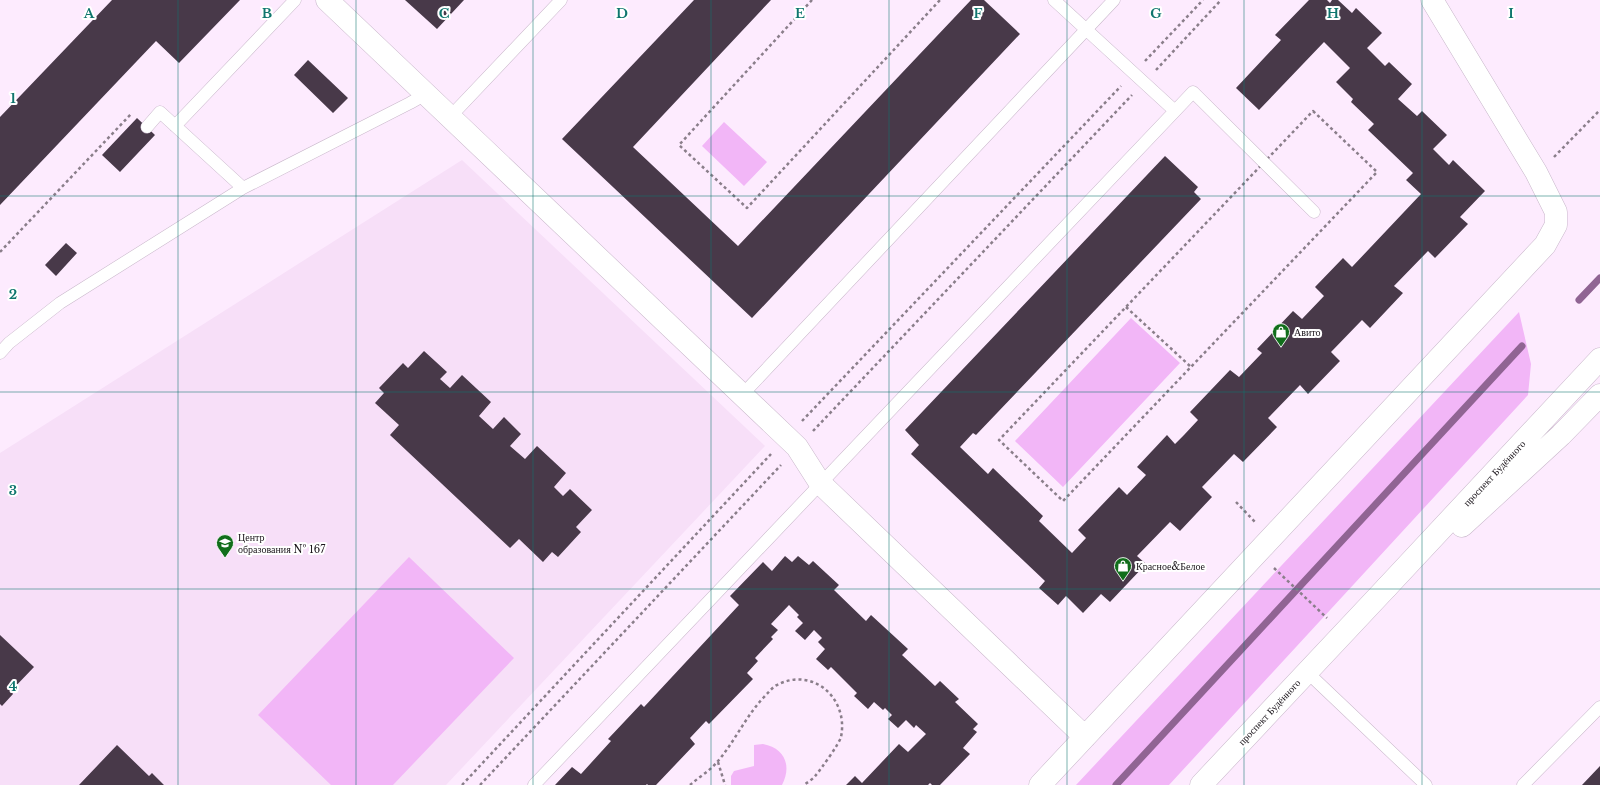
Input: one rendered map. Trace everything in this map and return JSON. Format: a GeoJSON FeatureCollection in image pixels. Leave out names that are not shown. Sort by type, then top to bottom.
{"type":"FeatureCollection","features":[{"type":"Feature","properties":{"kind":"street"},"geometry":{"type":"LineString","coordinates":[[327,0],[792,442],[820,484],[1085,737]]}},
{"type":"Feature","properties":{"kind":"street"},"geometry":{"type":"LineString","coordinates":[[1040,785],[1546,245],[1556,224],[1556,212],[1536,172],[1432,0]]}},
{"type":"Feature","properties":{"kind":"street","name":"проспект Будённого"},"geometry":{"type":"LineString","coordinates":[[1201,785],[1600,359]]}},
{"type":"Feature","properties":{"kind":"street","name":"проспект Будённого"},"geometry":{"type":"LineString","coordinates":[[1387,587],[1424,560],[1561,435],[1600,395]]}},
{"type":"Feature","properties":{"kind":"lane"},"geometry":{"type":"LineString","coordinates":[[175,126],[295,0]]}},
{"type":"Feature","properties":{"kind":"lane"},"geometry":{"type":"LineString","coordinates":[[450,117],[560,0]]}},
{"type":"Feature","properties":{"kind":"lane"},"geometry":{"type":"LineString","coordinates":[[1054,0],[1174,111]]}},
{"type":"Feature","properties":{"kind":"lane"},"geometry":{"type":"LineString","coordinates":[[742,395],[1114,0]]}},
{"type":"Feature","properties":{"kind":"lane"},"geometry":{"type":"LineString","coordinates":[[534,785],[1193,92],[1314,212]]}},
{"type":"Feature","properties":{"kind":"lane"},"geometry":{"type":"LineString","coordinates":[[0,353],[9,343],[60,303],[243,188],[426,94]]}},
{"type":"Feature","properties":{"kind":"lane"},"geometry":{"type":"LineString","coordinates":[[146,127],[160,112],[243,188]]}},
{"type":"Feature","properties":{"kind":"lane"},"geometry":{"type":"LineString","coordinates":[[1307,672],[1426,785]]}},
{"type":"Feature","properties":{"kind":"lane"},"geometry":{"type":"LineString","coordinates":[[1523,785],[1600,707]]}},
{"type":"Feature","properties":{"kind":"path"},"geometry":{"type":"LineString","coordinates":[[812,0],[679,145],[747,208],[940,0]]}},
{"type":"Feature","properties":{"kind":"path"},"geometry":{"type":"LineString","coordinates":[[480,785],[792,442],[1133,73],[1203,0]]}},
{"type":"Feature","properties":{"kind":"path"},"geometry":{"type":"LineString","coordinates":[[462,785],[792,442],[1144,83],[1221,0]]}},
{"type":"Feature","properties":{"kind":"path"},"geometry":{"type":"LineString","coordinates":[[0,252],[135,110]]}},
{"type":"Feature","properties":{"kind":"path"},"geometry":{"type":"LineString","coordinates":[[1556,155],[1600,110]]}},
{"type":"Feature","properties":{"kind":"path"},"geometry":{"type":"LineString","coordinates":[[1313,111],[1377,172],[1063,501],[999,440],[1264,163],[1313,111]]}},
{"type":"Feature","properties":{"kind":"path"},"geometry":{"type":"LineString","coordinates":[[1126,306],[1191,367]]}},
{"type":"Feature","properties":{"kind":"path"},"geometry":{"type":"LineString","coordinates":[[1257,552],[1343,633]]}},
{"type":"Feature","properties":{"kind":"path"},"geometry":{"type":"LineString","coordinates":[[690,785],[718,762],[754,707],[774,687],[789,681],[803,680],[815,683],[828,691],[837,702],[843,718],[841,739],[815,776],[804,785]]}},
{"type":"Feature","properties":{"kind":"path"},"geometry":{"type":"LineString","coordinates":[[718,762],[725,785]]}},
{"type":"Feature","properties":{"kind":"shaded area"},"geometry":{"type":"Polygon","coordinates":[[[724,122],[767,162],[744,186],[702,146],[724,122]]]}},
{"type":"Feature","properties":{"kind":"shaded area"},"geometry":{"type":"Polygon","coordinates":[[[462,160],[765,446],[446,785],[0,785],[0,453],[462,160]]]}},
{"type":"Feature","properties":{"kind":"shaded area"},"geometry":{"type":"Polygon","coordinates":[[[1519,312],[1531,364],[1528,395],[1169,785],[1076,785],[1519,312]]]}},
{"type":"Feature","properties":{"kind":"shaded area"},"geometry":{"type":"Polygon","coordinates":[[[1131,318],[1180,363],[1063,487],[1015,441],[1131,318]]]}},
{"type":"Feature","properties":{"kind":"shaded area"},"geometry":{"type":"Polygon","coordinates":[[[409,557],[514,658],[393,785],[331,785],[258,715],[409,557]]]}},
{"type":"Feature","properties":{"kind":"shaded area"},"geometry":{"type":"Polygon","coordinates":[[[763,744],[777,749],[784,759],[786,771],[782,785],[731,785],[731,776],[734,771],[754,766],[754,745],[763,744]]]}},
{"type":"Feature","properties":{"kind":"building"},"geometry":{"type":"Polygon","coordinates":[[[112,0],[240,0],[179,63],[156,41],[0,205],[0,117],[112,0]]]}},
{"type":"Feature","properties":{"kind":"building"},"geometry":{"type":"Polygon","coordinates":[[[405,0],[464,0],[437,29],[405,0]]]}},
{"type":"Feature","properties":{"kind":"building"},"geometry":{"type":"Polygon","coordinates":[[[694,0],[771,0],[633,147],[738,246],[971,0],[984,0],[1020,34],[752,318],[562,139],[694,0]]]}},
{"type":"Feature","properties":{"kind":"building"},"geometry":{"type":"Polygon","coordinates":[[[1309,0],[1327,0],[1330,3],[1332,0],[1338,0],[1352,13],[1356,8],[1382,33],[1367,48],[1385,66],[1389,62],[1412,84],[1398,99],[1417,116],[1422,111],[1447,135],[1433,149],[1449,165],[1453,160],[1485,191],[1460,217],[1468,224],[1435,258],[1428,251],[1394,286],[1403,293],[1370,328],[1362,320],[1331,352],[1340,361],[1308,394],[1300,385],[1268,418],[1277,427],[1243,462],[1234,454],[1202,487],[1212,497],[1180,531],[1170,522],[1137,556],[1146,564],[1110,602],[1101,594],[1083,613],[1066,596],[1058,605],[1039,588],[1045,581],[911,454],[919,445],[905,430],[1165,156],[1198,187],[1194,192],[1201,199],[976,435],[973,433],[960,447],[988,474],[993,468],[1043,516],[1039,521],[1072,553],[1086,538],[1078,530],[1119,487],[1127,495],[1146,475],[1137,467],[1167,435],[1175,444],[1184,435],[1198,420],[1190,412],[1230,370],[1239,377],[1262,353],[1257,349],[1293,311],[1302,319],[1324,296],[1315,287],[1343,258],[1352,267],[1421,194],[1406,180],[1413,173],[1368,130],[1374,124],[1351,102],[1353,99],[1336,82],[1350,68],[1324,42],[1259,110],[1236,88],[1281,40],[1275,35],[1309,0]]]}},
{"type":"Feature","properties":{"kind":"building"},"geometry":{"type":"Polygon","coordinates":[[[308,60],[348,98],[333,113],[294,75],[308,60]]]}},
{"type":"Feature","properties":{"kind":"building"},"geometry":{"type":"Polygon","coordinates":[[[137,118],[155,135],[120,172],[102,155],[137,118]]]}},
{"type":"Feature","properties":{"kind":"building"},"geometry":{"type":"Polygon","coordinates":[[[66,243],[77,253],[56,276],[45,265],[66,243]]]}},
{"type":"Feature","properties":{"kind":"building"},"geometry":{"type":"Polygon","coordinates":[[[424,351],[447,372],[440,379],[450,388],[462,375],[491,402],[479,416],[493,429],[504,417],[521,434],[510,446],[525,459],[537,446],[566,473],[554,487],[563,496],[570,489],[592,510],[576,527],[581,532],[558,557],[552,552],[543,562],[519,539],[510,548],[390,435],[399,425],[375,403],[384,393],[379,388],[403,363],[408,368],[424,351]]]}},
{"type":"Feature","properties":{"kind":"building"},"geometry":{"type":"Polygon","coordinates":[[[785,556],[792,562],[798,556],[809,565],[813,561],[839,585],[834,590],[866,621],[871,615],[908,649],[902,655],[935,686],[940,681],[959,699],[955,702],[978,724],[973,729],[977,732],[963,748],[970,754],[940,785],[932,785],[930,783],[928,785],[846,785],[855,776],[862,783],[899,744],[908,752],[926,734],[916,725],[914,728],[906,720],[898,728],[888,719],[892,715],[885,708],[883,710],[874,702],[868,709],[854,696],[857,693],[831,667],[828,670],[816,659],[825,649],[818,642],[822,638],[814,630],[805,640],[795,631],[803,623],[797,617],[799,615],[789,605],[771,624],[778,630],[771,637],[773,639],[755,658],[758,661],[747,673],[753,679],[709,724],[706,721],[690,738],[695,744],[656,785],[555,785],[572,767],[581,774],[611,741],[608,739],[641,704],[644,707],[739,605],[730,596],[763,562],[772,571],[785,556]]]}},
{"type":"Feature","properties":{"kind":"building"},"geometry":{"type":"Polygon","coordinates":[[[0,635],[34,667],[11,691],[13,694],[2,706],[0,704],[0,635]]]}},
{"type":"Feature","properties":{"kind":"building"},"geometry":{"type":"Polygon","coordinates":[[[117,745],[149,776],[152,773],[164,785],[79,785],[117,745]]]}},
{"type":"Feature","properties":{"kind":"building"},"geometry":{"type":"Polygon","coordinates":[[[1600,766],[1600,785],[1582,785],[1600,766]]]}},
{"type":"Feature","properties":{"kind":"waterway"},"geometry":{"type":"LineString","coordinates":[[1579,300],[1600,278]]}},
{"type":"Feature","properties":{"kind":"waterway"},"geometry":{"type":"LineString","coordinates":[[1116,785],[1522,346]]}},
{"type":"Feature","properties":{"kind":"place","name":"Авито"},"geometry":{"type":"Point","coordinates":[1281,347]}},
{"type":"Feature","properties":{"kind":"place","name":"Центр образования № 167"},"geometry":{"type":"Point","coordinates":[225,558]}},
{"type":"Feature","properties":{"kind":"place","name":"Красное&Белое"},"geometry":{"type":"Point","coordinates":[1123,581]}}]}
